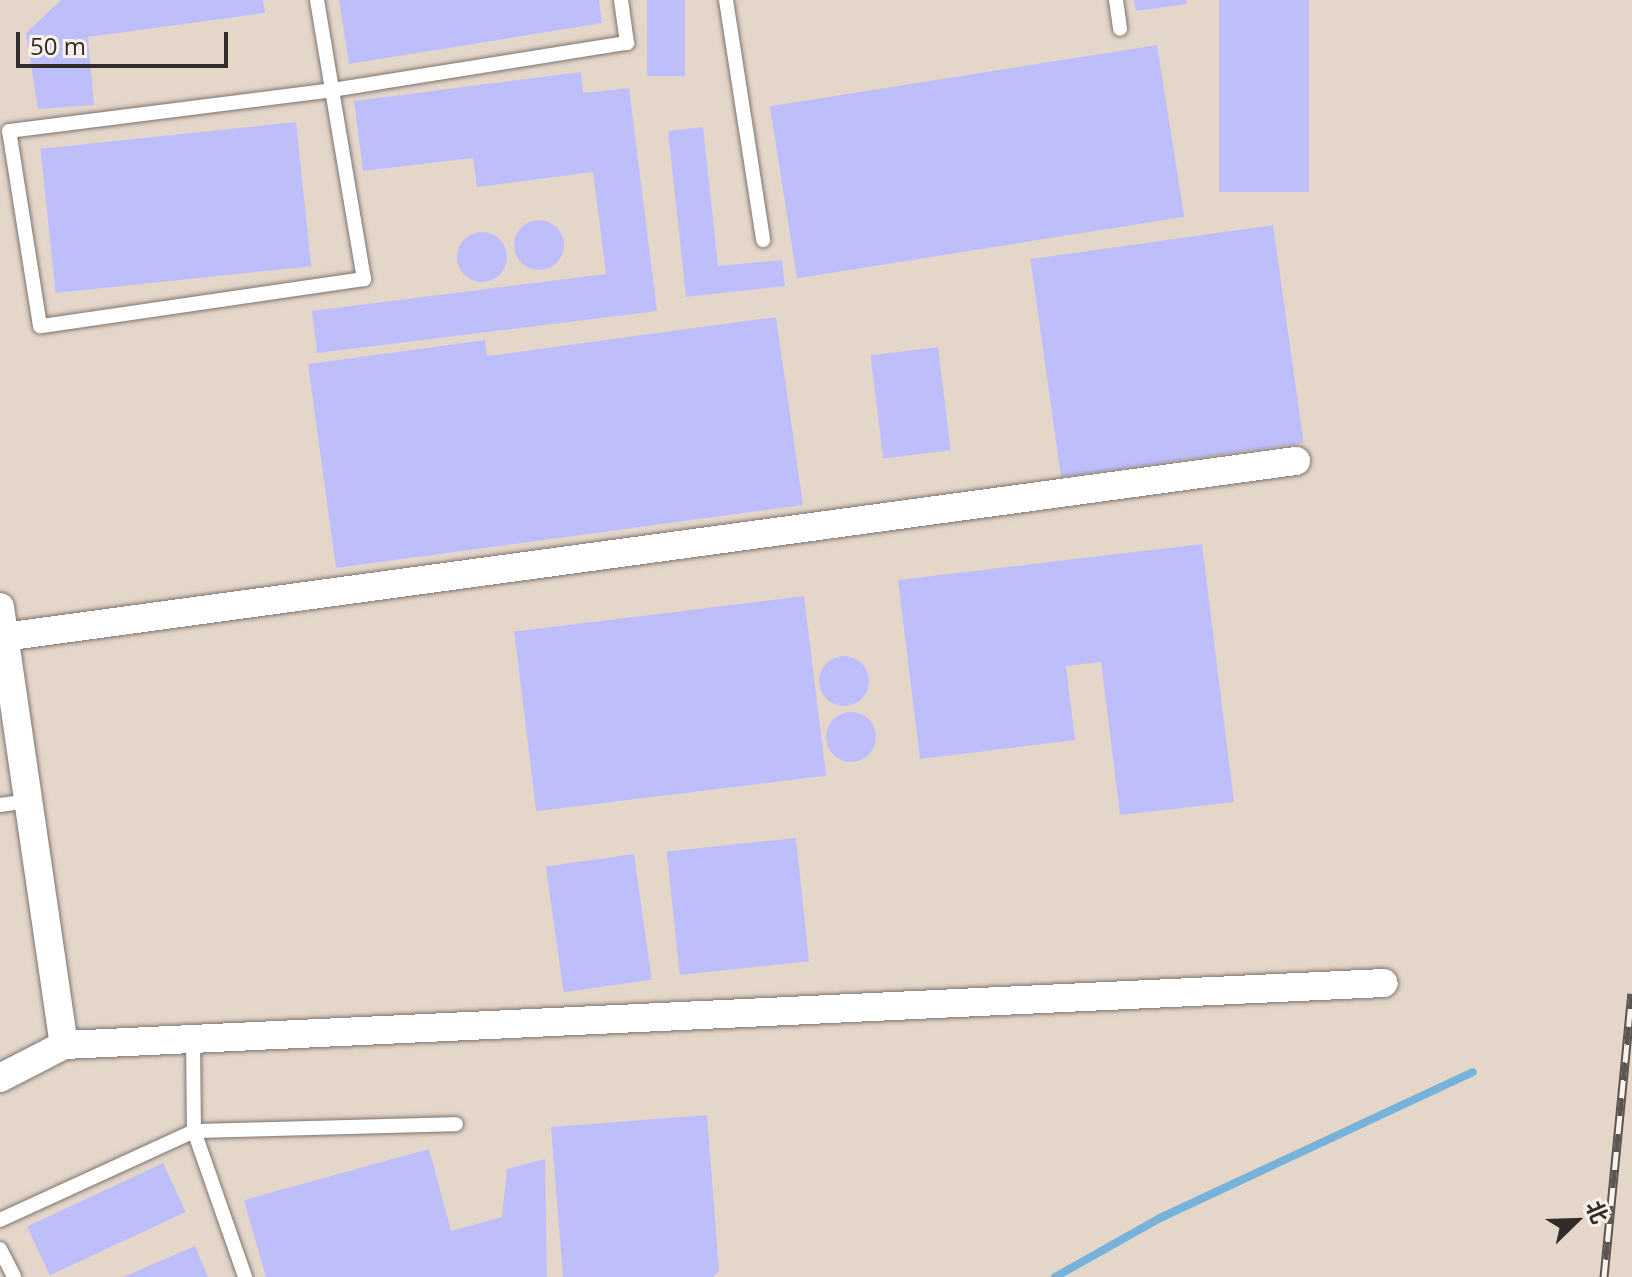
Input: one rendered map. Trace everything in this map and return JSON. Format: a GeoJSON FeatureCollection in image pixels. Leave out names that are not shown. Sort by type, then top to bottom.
{"type":"FeatureCollection","features":[{"type":"Feature","properties":{"kind":"street"},"geometry":{"type":"LineString","coordinates":[[4,637],[1296,461]]}},
{"type":"Feature","properties":{"kind":"street"},"geometry":{"type":"LineString","coordinates":[[0,607],[64,1045]]}},
{"type":"Feature","properties":{"kind":"street"},"geometry":{"type":"LineString","coordinates":[[0,1078],[64,1045],[1384,983]]}},
{"type":"Feature","properties":{"kind":"lane"},"geometry":{"type":"LineString","coordinates":[[317,0],[332,90],[364,279],[40,326],[9,131],[332,90],[627,43],[621,0]]}},
{"type":"Feature","properties":{"kind":"lane"},"geometry":{"type":"LineString","coordinates":[[726,0],[763,240]]}},
{"type":"Feature","properties":{"kind":"lane"},"geometry":{"type":"LineString","coordinates":[[1116,0],[1120,29]]}},
{"type":"Feature","properties":{"kind":"lane"},"geometry":{"type":"LineString","coordinates":[[0,805],[28,801]]}},
{"type":"Feature","properties":{"kind":"lane"},"geometry":{"type":"LineString","coordinates":[[193,1039],[194,1131],[245,1277]]}},
{"type":"Feature","properties":{"kind":"lane"},"geometry":{"type":"LineString","coordinates":[[0,1220],[194,1131],[456,1124]]}},
{"type":"Feature","properties":{"kind":"lane"},"geometry":{"type":"LineString","coordinates":[[0,1249],[14,1277]]}},
{"type":"Feature","properties":{"kind":"shaded area"},"geometry":{"type":"Polygon","coordinates":[[[0,0],[1632,0],[1632,1277],[0,1277],[0,0]]]}},
{"type":"Feature","properties":{"kind":"building"},"geometry":{"type":"Polygon","coordinates":[[[61,0],[263,0],[265,13],[88,37],[94,105],[38,109],[26,33],[61,0]]]}},
{"type":"Feature","properties":{"kind":"building"},"geometry":{"type":"Polygon","coordinates":[[[339,0],[599,0],[602,23],[349,64],[339,0]]]}},
{"type":"Feature","properties":{"kind":"building"},"geometry":{"type":"Polygon","coordinates":[[[647,0],[685,0],[685,76],[647,76],[647,0]]]}},
{"type":"Feature","properties":{"kind":"building"},"geometry":{"type":"Polygon","coordinates":[[[1134,0],[1186,0],[1187,4],[1136,11],[1134,0]]]}},
{"type":"Feature","properties":{"kind":"building"},"geometry":{"type":"Polygon","coordinates":[[[1219,0],[1309,0],[1309,192],[1219,192],[1219,0]]]}},
{"type":"Feature","properties":{"kind":"building"},"geometry":{"type":"Polygon","coordinates":[[[1157,45],[1184,217],[797,278],[770,106],[1157,45]]]}},
{"type":"Feature","properties":{"kind":"building"},"geometry":{"type":"Polygon","coordinates":[[[581,72],[583,93],[629,88],[657,311],[317,353],[312,311],[606,274],[593,172],[477,187],[473,158],[363,171],[354,101],[581,72]]]}},
{"type":"Feature","properties":{"kind":"building"},"geometry":{"type":"Polygon","coordinates":[[[296,122],[311,266],[56,293],[40,149],[296,122]]]}},
{"type":"Feature","properties":{"kind":"building"},"geometry":{"type":"Polygon","coordinates":[[[703,127],[718,266],[782,260],[785,286],[686,297],[668,131],[703,127]]]}},
{"type":"Feature","properties":{"kind":"building"},"geometry":{"type":"Polygon","coordinates":[[[539,220],[556,228],[564,245],[556,262],[539,270],[522,262],[514,245],[522,228],[539,220]]]}},
{"type":"Feature","properties":{"kind":"building"},"geometry":{"type":"Polygon","coordinates":[[[1273,225],[1304,443],[1061,477],[1030,259],[1273,225]]]}},
{"type":"Feature","properties":{"kind":"building"},"geometry":{"type":"Polygon","coordinates":[[[482,232],[499,240],[507,257],[499,274],[482,282],[465,274],[457,257],[465,240],[482,232]]]}},
{"type":"Feature","properties":{"kind":"building"},"geometry":{"type":"Polygon","coordinates":[[[776,317],[803,505],[336,568],[308,364],[485,340],[487,356],[776,317]]]}},
{"type":"Feature","properties":{"kind":"building"},"geometry":{"type":"Polygon","coordinates":[[[938,347],[951,450],[883,459],[871,355],[938,347]]]}},
{"type":"Feature","properties":{"kind":"building"},"geometry":{"type":"Polygon","coordinates":[[[1202,544],[1234,802],[1120,815],[1101,662],[1066,666],[1075,740],[920,759],[898,580],[1202,544]]]}},
{"type":"Feature","properties":{"kind":"building"},"geometry":{"type":"Polygon","coordinates":[[[804,596],[826,776],[536,811],[514,632],[804,596]]]}},
{"type":"Feature","properties":{"kind":"building"},"geometry":{"type":"Polygon","coordinates":[[[844,656],[862,663],[869,681],[862,699],[844,706],[826,699],[819,681],[826,663],[844,656]]]}},
{"type":"Feature","properties":{"kind":"building"},"geometry":{"type":"Polygon","coordinates":[[[851,712],[869,719],[876,737],[869,755],[851,762],[833,755],[826,737],[833,719],[851,712]]]}},
{"type":"Feature","properties":{"kind":"building"},"geometry":{"type":"Polygon","coordinates":[[[796,838],[809,961],[680,975],[667,852],[796,838]]]}},
{"type":"Feature","properties":{"kind":"building"},"geometry":{"type":"Polygon","coordinates":[[[634,854],[652,980],[564,992],[546,866],[634,854]]]}},
{"type":"Feature","properties":{"kind":"building"},"geometry":{"type":"Polygon","coordinates":[[[707,1115],[719,1271],[713,1277],[563,1277],[551,1127],[707,1115]]]}},
{"type":"Feature","properties":{"kind":"building"},"geometry":{"type":"Polygon","coordinates":[[[429,1149],[451,1231],[502,1217],[507,1169],[545,1159],[547,1277],[266,1277],[244,1200],[429,1149]]]}},
{"type":"Feature","properties":{"kind":"building"},"geometry":{"type":"Polygon","coordinates":[[[163,1163],[186,1212],[50,1275],[27,1226],[163,1163]]]}},
{"type":"Feature","properties":{"kind":"building"},"geometry":{"type":"Polygon","coordinates":[[[195,1246],[208,1277],[123,1277],[195,1246]]]}},
{"type":"Feature","properties":{"kind":"waterway"},"geometry":{"type":"LineString","coordinates":[[1055,1277],[1160,1218],[1473,1072]]}},
{"type":"Feature","properties":{"kind":"railway"},"geometry":{"type":"LineString","coordinates":[[1604,1277],[1632,993]]}}]}
